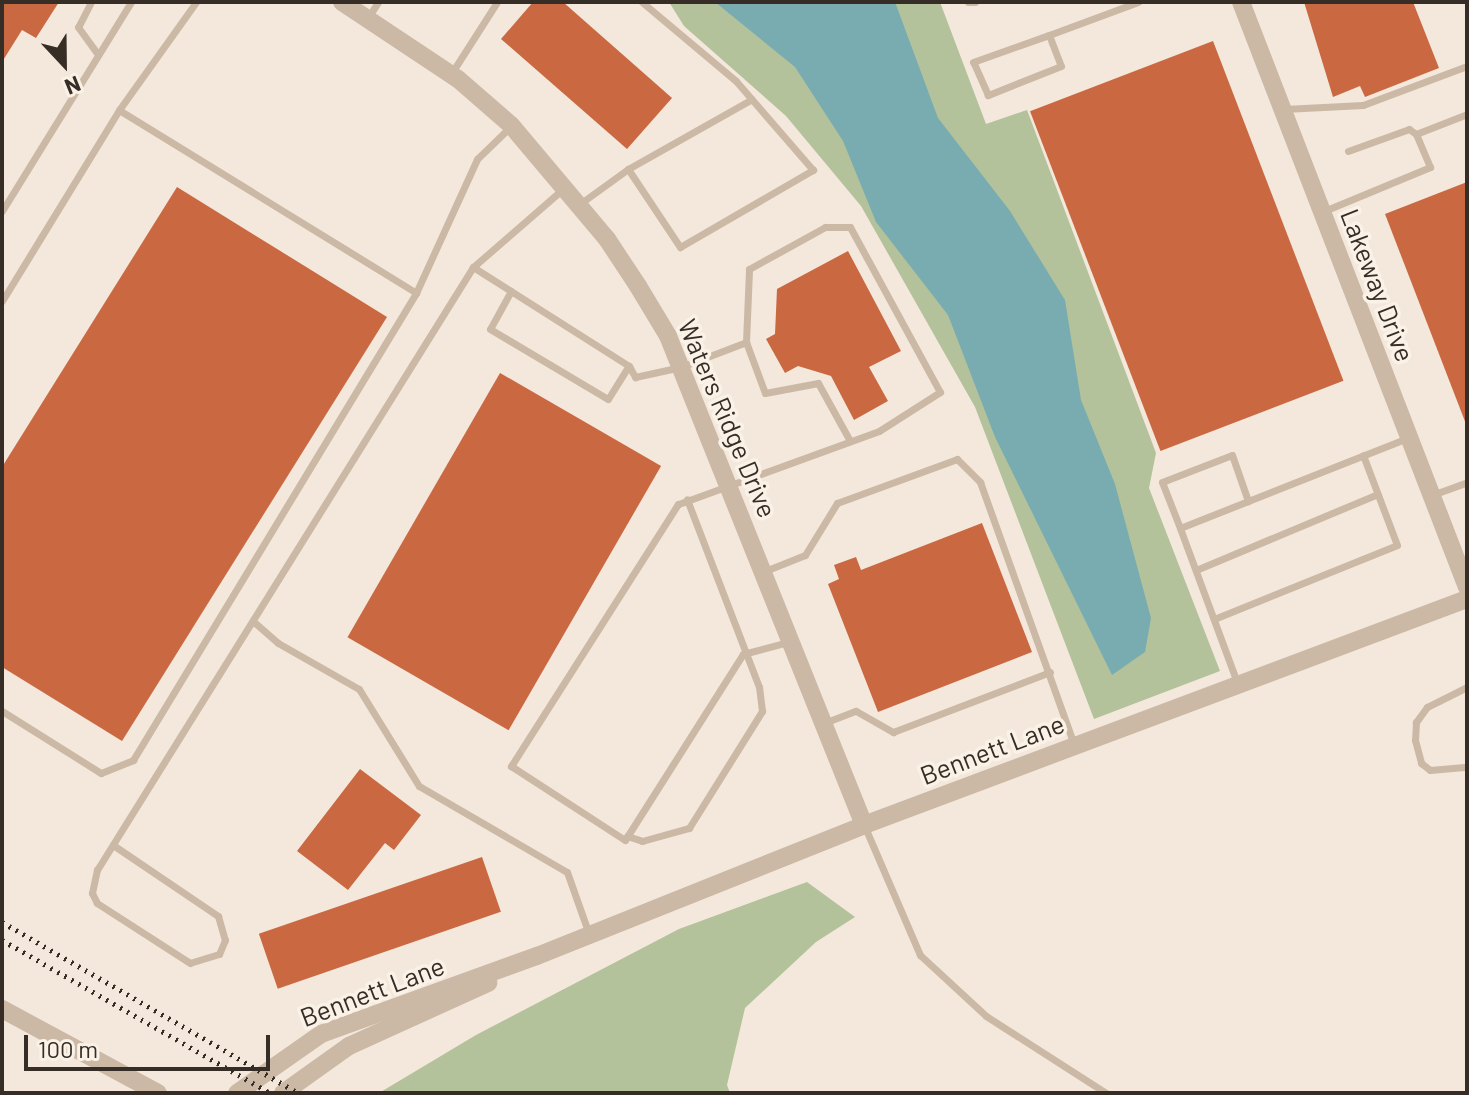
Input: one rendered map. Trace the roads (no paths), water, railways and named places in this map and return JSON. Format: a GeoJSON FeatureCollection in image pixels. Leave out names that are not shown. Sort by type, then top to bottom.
{"type":"FeatureCollection","features":[{"type":"Feature","properties":{"kind":"street","name":"Waters Ridge Drive"},"geometry":{"type":"LineString","coordinates":[[342,2],[373,10],[511,125],[565,187],[638,286],[681,367],[864,825]]}},
{"type":"Feature","properties":{"kind":"street","name":"Lakeway Drive"},"geometry":{"type":"LineString","coordinates":[[1241,2],[1467,587]]}},
{"type":"Feature","properties":{"kind":"street","name":"Bennett Lane"},"geometry":{"type":"LineString","coordinates":[[237,1093],[321,1034],[537,956],[864,825],[1467,599]]}},
{"type":"Feature","properties":{"kind":"street","name":"Bennett Lane"},"geometry":{"type":"LineString","coordinates":[[283,1093],[349,1046],[452,1002],[537,956]]}},
{"type":"Feature","properties":{"kind":"street"},"geometry":{"type":"LineString","coordinates":[[2,1009],[158,1093]]}},
{"type":"Feature","properties":{"kind":"lane"},"geometry":{"type":"LineString","coordinates":[[91,2],[78,27],[97,53]]}},
{"type":"Feature","properties":{"kind":"lane"},"geometry":{"type":"LineString","coordinates":[[2,211],[131,2]]}},
{"type":"Feature","properties":{"kind":"lane"},"geometry":{"type":"LineString","coordinates":[[2,301],[119,110],[196,2]]}},
{"type":"Feature","properties":{"kind":"lane"},"geometry":{"type":"LineString","coordinates":[[451,74],[497,2]]}},
{"type":"Feature","properties":{"kind":"lane"},"geometry":{"type":"LineString","coordinates":[[628,169],[680,247],[813,170],[752,99],[642,2]]}},
{"type":"Feature","properties":{"kind":"lane"},"geometry":{"type":"LineString","coordinates":[[968,2],[975,2]]}},
{"type":"Feature","properties":{"kind":"lane"},"geometry":{"type":"LineString","coordinates":[[1049,35],[1061,66],[988,95],[973,62],[1138,2]]}},
{"type":"Feature","properties":{"kind":"lane"},"geometry":{"type":"LineString","coordinates":[[1282,109],[1363,105],[1467,66]]}},
{"type":"Feature","properties":{"kind":"lane"},"geometry":{"type":"LineString","coordinates":[[579,205],[628,169],[752,99]]}},
{"type":"Feature","properties":{"kind":"lane"},"geometry":{"type":"LineString","coordinates":[[119,110],[416,293]]}},
{"type":"Feature","properties":{"kind":"lane"},"geometry":{"type":"LineString","coordinates":[[1416,134],[1467,114]]}},
{"type":"Feature","properties":{"kind":"lane"},"geometry":{"type":"LineString","coordinates":[[2,711],[101,773],[133,760],[416,293],[477,159],[511,125]]}},
{"type":"Feature","properties":{"kind":"lane"},"geometry":{"type":"LineString","coordinates":[[1322,212],[1430,167],[1416,134],[1409,129],[1348,151]]}},
{"type":"Feature","properties":{"kind":"lane"},"geometry":{"type":"LineString","coordinates":[[113,845],[218,916],[225,940],[219,954],[190,963],[97,903],[92,893],[97,870],[255,623],[473,267],[565,187]]}},
{"type":"Feature","properties":{"kind":"lane"},"geometry":{"type":"LineString","coordinates":[[791,642],[743,654],[625,840],[511,766],[678,504],[728,483],[850,441],[879,431],[940,392],[850,227],[825,227],[749,269],[746,342],[765,393],[818,383],[850,441]]}},
{"type":"Feature","properties":{"kind":"lane"},"geometry":{"type":"LineString","coordinates":[[473,267],[629,366],[635,377],[681,367],[746,342]]}},
{"type":"Feature","properties":{"kind":"lane"},"geometry":{"type":"LineString","coordinates":[[511,291],[490,329],[608,399],[629,366]]}},
{"type":"Feature","properties":{"kind":"lane"},"geometry":{"type":"LineString","coordinates":[[1180,528],[1409,437]]}},
{"type":"Feature","properties":{"kind":"lane"},"geometry":{"type":"LineString","coordinates":[[1238,685],[1162,482],[1232,455],[1248,501]]}},
{"type":"Feature","properties":{"kind":"lane"},"geometry":{"type":"LineString","coordinates":[[1214,619],[1397,545],[1363,455]]}},
{"type":"Feature","properties":{"kind":"lane"},"geometry":{"type":"LineString","coordinates":[[763,572],[805,555],[837,503],[957,459],[980,482],[1075,746]]}},
{"type":"Feature","properties":{"kind":"lane"},"geometry":{"type":"LineString","coordinates":[[1432,495],[1467,482]]}},
{"type":"Feature","properties":{"kind":"lane"},"geometry":{"type":"LineString","coordinates":[[1196,570],[1378,494]]}},
{"type":"Feature","properties":{"kind":"lane"},"geometry":{"type":"LineString","coordinates":[[627,836],[642,841],[689,828],[762,711],[759,687],[743,654],[687,499]]}},
{"type":"Feature","properties":{"kind":"lane"},"geometry":{"type":"LineString","coordinates":[[255,623],[278,643],[359,689],[419,786],[567,872],[590,935]]}},
{"type":"Feature","properties":{"kind":"lane"},"geometry":{"type":"LineString","coordinates":[[823,724],[856,711],[893,732],[1050,672]]}},
{"type":"Feature","properties":{"kind":"lane"},"geometry":{"type":"LineString","coordinates":[[1467,687],[1427,707],[1416,722],[1415,740],[1421,763],[1430,770],[1467,767]]}},
{"type":"Feature","properties":{"kind":"lane"},"geometry":{"type":"LineString","coordinates":[[864,825],[920,955],[986,1016],[1106,1093]]}},
{"type":"Feature","properties":{"kind":"water"},"geometry":{"type":"Polygon","coordinates":[[[715,2],[895,2],[938,118],[1010,211],[1065,300],[1081,400],[1115,484],[1151,618],[1145,652],[1112,675],[995,437],[948,315],[876,222],[843,141],[795,67],[715,2]]]}},
{"type":"Feature","properties":{"kind":"railway"},"geometry":{"type":"LineString","coordinates":[[2,922],[298,1093]]}},
{"type":"Feature","properties":{"kind":"railway"},"geometry":{"type":"LineString","coordinates":[[2,940],[270,1093]]}}]}
